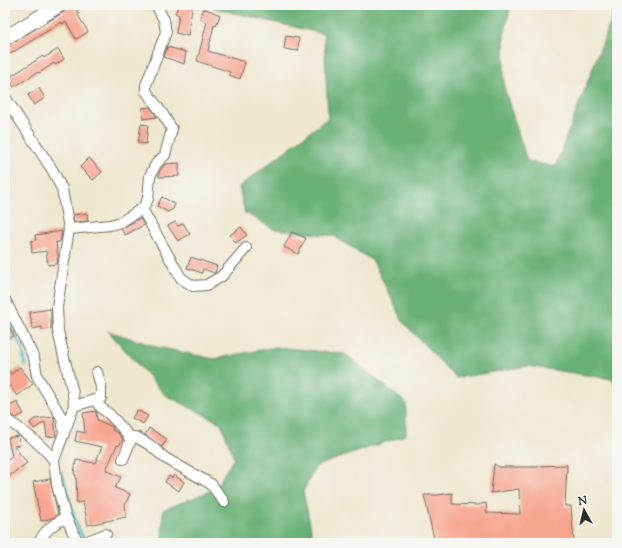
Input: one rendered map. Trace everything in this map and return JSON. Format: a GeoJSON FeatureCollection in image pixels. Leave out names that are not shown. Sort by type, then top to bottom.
{"type":"FeatureCollection","features":[{"type":"Feature","properties":{"kind":"street"},"geometry":{"type":"LineString","coordinates":[[5,38],[59,5]]}},
{"type":"Feature","properties":{"kind":"street"},"geometry":{"type":"LineString","coordinates":[[69,229],[110,225],[121,222],[142,209],[148,199],[150,176],[156,164],[165,155],[172,129],[146,91],[146,85],[166,32],[164,20],[156,5]]}},
{"type":"Feature","properties":{"kind":"street"},"geometry":{"type":"LineString","coordinates":[[5,96],[53,171],[62,189],[69,229],[58,307],[58,331],[73,393],[74,406],[54,460],[56,485],[66,517],[78,543]]}},
{"type":"Feature","properties":{"kind":"street"},"geometry":{"type":"LineString","coordinates":[[142,209],[181,278],[193,286],[207,285],[222,276],[246,248]]}},
{"type":"Feature","properties":{"kind":"street"},"geometry":{"type":"LineString","coordinates":[[5,300],[34,358],[37,376],[62,418],[64,434]]}},
{"type":"Feature","properties":{"kind":"street"},"geometry":{"type":"LineString","coordinates":[[74,406],[101,398],[101,387],[97,372]]}},
{"type":"Feature","properties":{"kind":"street"},"geometry":{"type":"LineString","coordinates":[[96,400],[100,408],[108,414],[131,440],[123,459]]}},
{"type":"Feature","properties":{"kind":"street"},"geometry":{"type":"LineString","coordinates":[[5,419],[44,448],[54,460]]}},
{"type":"Feature","properties":{"kind":"street"},"geometry":{"type":"LineString","coordinates":[[128,436],[138,438],[150,445],[165,458],[211,484],[224,502]]}},
{"type":"Feature","properties":{"kind":"street"},"geometry":{"type":"LineString","coordinates":[[39,543],[40,538],[52,525],[66,517]]}},
{"type":"Feature","properties":{"kind":"street"},"geometry":{"type":"LineString","coordinates":[[85,541],[106,534]]}},
{"type":"Feature","properties":{"kind":"green space"},"geometry":{"type":"Polygon","coordinates":[[[214,5],[511,5],[504,35],[504,87],[527,161],[555,167],[617,5],[617,387],[612,379],[528,366],[456,378],[403,322],[373,261],[334,236],[274,229],[245,213],[239,187],[328,118],[324,34],[213,8],[214,5]]]}},
{"type":"Feature","properties":{"kind":"green space"},"geometry":{"type":"Polygon","coordinates":[[[108,331],[157,347],[214,359],[276,347],[345,354],[406,403],[406,435],[316,466],[303,491],[314,543],[164,543],[162,541],[163,510],[215,489],[234,458],[221,423],[165,395],[108,331]]]}},
{"type":"Feature","properties":{"kind":"building"},"geometry":{"type":"Polygon","coordinates":[[[74,5],[88,32],[76,39],[66,22],[62,24],[62,22],[5,57],[5,47],[64,12],[67,7],[74,5]]]}},
{"type":"Feature","properties":{"kind":"building"},"geometry":{"type":"Polygon","coordinates":[[[179,5],[187,5],[192,8],[188,36],[176,33],[179,15],[175,13],[179,5]]]}},
{"type":"Feature","properties":{"kind":"building"},"geometry":{"type":"Polygon","coordinates":[[[204,8],[220,15],[216,26],[214,25],[208,51],[245,62],[240,79],[229,75],[230,72],[197,61],[207,22],[200,19],[204,8]]]}},
{"type":"Feature","properties":{"kind":"building"},"geometry":{"type":"Polygon","coordinates":[[[286,36],[299,38],[298,51],[284,49],[286,36]]]}},
{"type":"Feature","properties":{"kind":"building"},"geometry":{"type":"Polygon","coordinates":[[[167,47],[186,52],[184,64],[164,57],[167,47]]]}},
{"type":"Feature","properties":{"kind":"building"},"geometry":{"type":"Polygon","coordinates":[[[58,49],[64,59],[55,65],[54,63],[14,87],[8,78],[43,56],[44,58],[58,49]]]}},
{"type":"Feature","properties":{"kind":"building"},"geometry":{"type":"Polygon","coordinates":[[[39,88],[45,98],[34,105],[28,95],[39,88]]]}},
{"type":"Feature","properties":{"kind":"building"},"geometry":{"type":"Polygon","coordinates":[[[150,107],[157,117],[143,119],[142,108],[150,107]]]}},
{"type":"Feature","properties":{"kind":"building"},"geometry":{"type":"Polygon","coordinates":[[[141,124],[148,125],[146,144],[138,143],[141,124]]]}},
{"type":"Feature","properties":{"kind":"building"},"geometry":{"type":"Polygon","coordinates":[[[89,158],[102,172],[93,180],[80,167],[89,158]]]}},
{"type":"Feature","properties":{"kind":"building"},"geometry":{"type":"Polygon","coordinates":[[[179,163],[179,176],[159,177],[159,172],[165,164],[179,163]]]}},
{"type":"Feature","properties":{"kind":"building"},"geometry":{"type":"Polygon","coordinates":[[[162,197],[175,204],[173,209],[168,212],[157,206],[162,197]]]}},
{"type":"Feature","properties":{"kind":"building"},"geometry":{"type":"Polygon","coordinates":[[[87,213],[88,221],[74,222],[73,215],[87,213]]]}},
{"type":"Feature","properties":{"kind":"building"},"geometry":{"type":"Polygon","coordinates":[[[140,218],[144,225],[125,235],[121,229],[140,218]]]}},
{"type":"Feature","properties":{"kind":"building"},"geometry":{"type":"Polygon","coordinates":[[[175,222],[178,226],[183,223],[190,234],[178,241],[168,226],[175,222]]]}},
{"type":"Feature","properties":{"kind":"building"},"geometry":{"type":"Polygon","coordinates":[[[241,227],[247,235],[236,243],[230,235],[241,227]]]}},
{"type":"Feature","properties":{"kind":"building"},"geometry":{"type":"Polygon","coordinates":[[[62,231],[60,242],[56,242],[58,256],[57,264],[48,265],[46,251],[32,253],[31,241],[36,240],[35,235],[62,231]]]}},
{"type":"Feature","properties":{"kind":"building"},"geometry":{"type":"Polygon","coordinates":[[[292,232],[306,238],[298,254],[284,247],[292,232]]]}},
{"type":"Feature","properties":{"kind":"building"},"geometry":{"type":"Polygon","coordinates":[[[191,257],[217,266],[215,273],[203,269],[202,273],[187,268],[191,257]]]}},
{"type":"Feature","properties":{"kind":"building"},"geometry":{"type":"Polygon","coordinates":[[[51,309],[51,329],[42,330],[42,327],[32,329],[30,312],[51,309]]]}},
{"type":"Feature","properties":{"kind":"building"},"geometry":{"type":"Polygon","coordinates":[[[5,318],[14,336],[8,339],[5,334],[5,318]]]}},
{"type":"Feature","properties":{"kind":"building"},"geometry":{"type":"Polygon","coordinates":[[[5,365],[11,374],[20,367],[33,384],[17,396],[5,380],[5,365]]]}},
{"type":"Feature","properties":{"kind":"building"},"geometry":{"type":"Polygon","coordinates":[[[17,402],[24,414],[16,418],[10,414],[6,408],[17,402]]]}},
{"type":"Feature","properties":{"kind":"building"},"geometry":{"type":"Polygon","coordinates":[[[137,410],[148,416],[143,424],[132,418],[137,410]]]}},
{"type":"Feature","properties":{"kind":"building"},"geometry":{"type":"Polygon","coordinates":[[[96,411],[97,420],[113,427],[112,430],[118,433],[123,439],[119,446],[117,445],[106,470],[121,477],[115,488],[130,494],[125,505],[126,517],[88,525],[83,502],[77,503],[76,475],[74,474],[76,460],[95,463],[102,447],[75,441],[77,431],[85,433],[83,413],[96,411]]]}},
{"type":"Feature","properties":{"kind":"building"},"geometry":{"type":"Polygon","coordinates":[[[54,417],[56,436],[47,437],[45,422],[34,429],[30,423],[35,419],[54,417]]]}},
{"type":"Feature","properties":{"kind":"building"},"geometry":{"type":"Polygon","coordinates":[[[149,428],[167,439],[162,447],[145,435],[149,428]]]}},
{"type":"Feature","properties":{"kind":"building"},"geometry":{"type":"Polygon","coordinates":[[[18,436],[20,445],[14,446],[27,463],[5,479],[5,462],[12,457],[8,438],[18,436]]]}},
{"type":"Feature","properties":{"kind":"building"},"geometry":{"type":"Polygon","coordinates":[[[494,464],[499,467],[567,465],[565,506],[571,506],[574,543],[435,543],[424,495],[452,493],[452,504],[477,505],[486,503],[487,513],[520,514],[519,489],[491,493],[494,464]]]}},
{"type":"Feature","properties":{"kind":"building"},"geometry":{"type":"Polygon","coordinates":[[[174,475],[184,482],[179,491],[165,482],[169,476],[172,478],[174,475]]]}},
{"type":"Feature","properties":{"kind":"building"},"geometry":{"type":"Polygon","coordinates":[[[50,479],[58,514],[53,518],[41,521],[33,482],[50,479]]]}},
{"type":"Feature","properties":{"kind":"waterway"},"geometry":{"type":"LineString","coordinates":[[5,316],[23,350],[25,365]]}},
{"type":"Feature","properties":{"kind":"waterway"},"geometry":{"type":"LineString","coordinates":[[62,472],[75,520],[84,541]]}}]}
